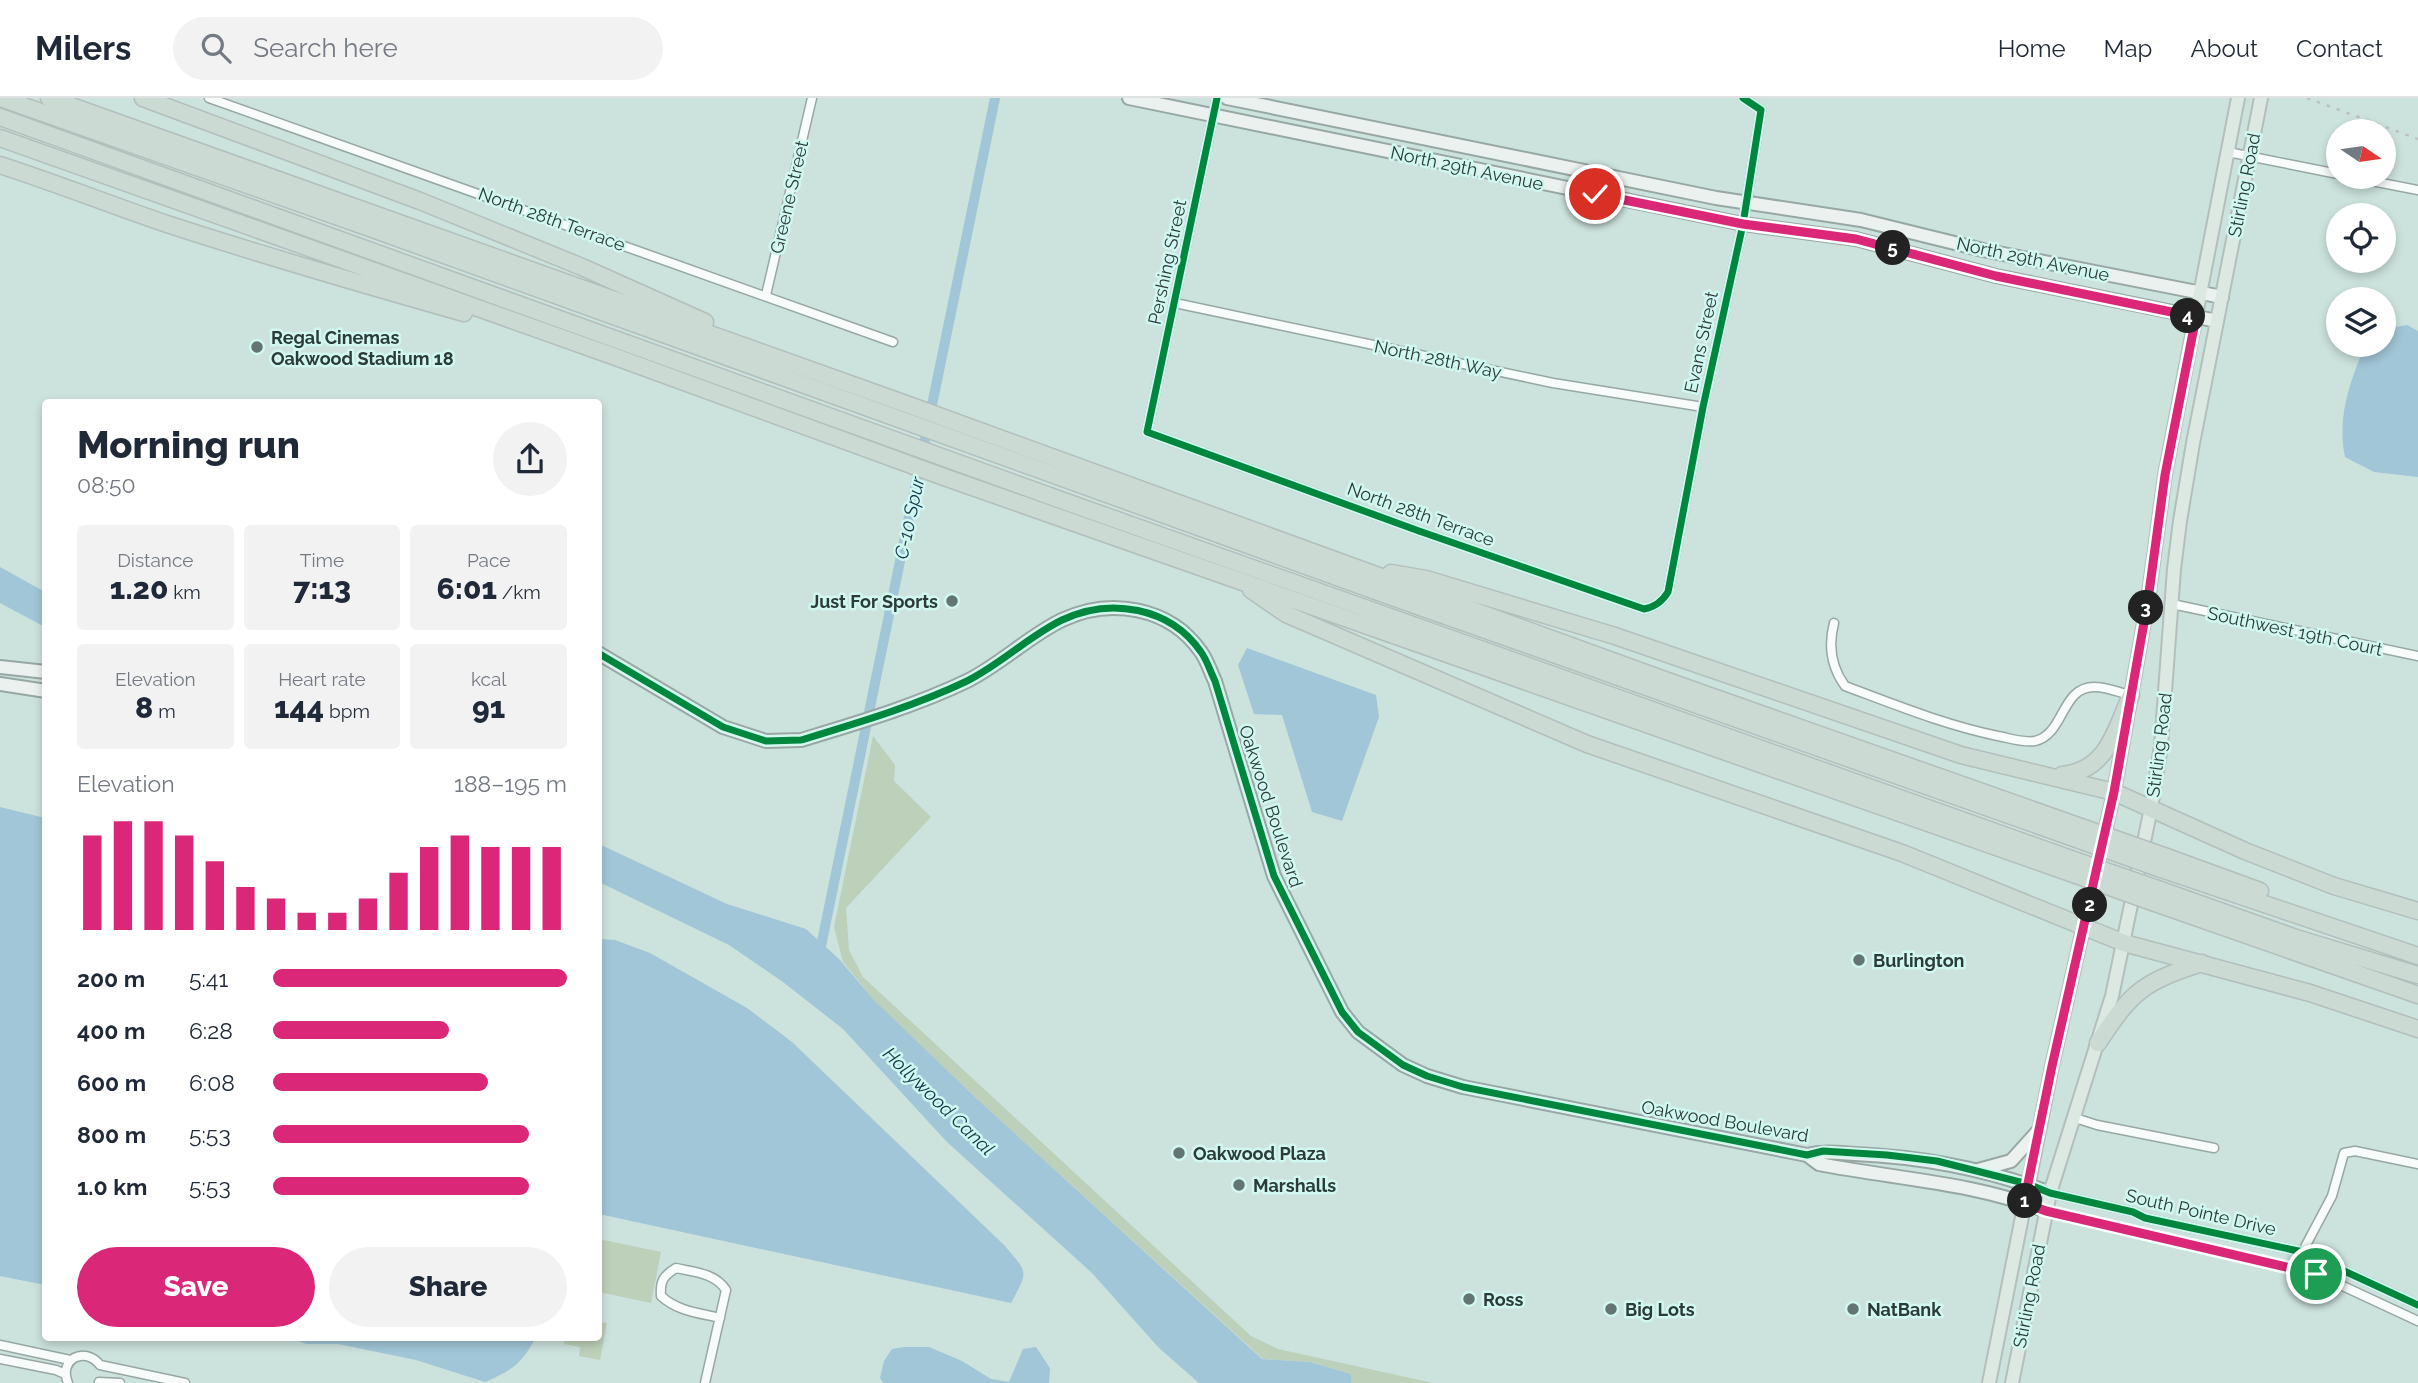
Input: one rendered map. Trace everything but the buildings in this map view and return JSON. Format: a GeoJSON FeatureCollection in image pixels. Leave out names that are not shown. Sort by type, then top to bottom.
{"type":"FeatureCollection","features":[{"type":"Feature","properties":{"kind":"highway"},"geometry":{"type":"LineString","coordinates":[[1,98],[906,422],[953,430],[1351,565],[2418,956]]}},
{"type":"Feature","properties":{"kind":"highway"},"geometry":{"type":"LineString","coordinates":[[49,98],[906,404],[953,430],[2083,834]]}},
{"type":"Feature","properties":{"kind":"highway"},"geometry":{"type":"LineString","coordinates":[[143,98],[420,201],[544,252],[733,333],[755,350]]}},
{"type":"Feature","properties":{"kind":"highway"},"geometry":{"type":"LineString","coordinates":[[0,117],[2156,896],[2418,995]]}},
{"type":"Feature","properties":{"kind":"highway"},"geometry":{"type":"LineString","coordinates":[[0,138],[1234,579],[2077,868]]}},
{"type":"Feature","properties":{"kind":"highway"},"geometry":{"type":"LineString","coordinates":[[0,165],[164,223],[308,268],[613,356]]}},
{"type":"Feature","properties":{"kind":"highway"},"geometry":{"type":"LineString","coordinates":[[1351,565],[1426,579],[1615,636],[1961,755],[2114,792],[2245,851],[2309,876],[2418,911]]}},
{"type":"Feature","properties":{"kind":"highway"},"geometry":{"type":"LineString","coordinates":[[1234,579],[1286,614],[1587,744],[1902,853],[2124,943],[2311,993],[2418,1029]]}},
{"type":"Feature","properties":{"kind":"highway"},"geometry":{"type":"LineString","coordinates":[[2042,775],[2079,772],[2097,762],[2106,750],[2131,695]]}},
{"type":"Feature","properties":{"kind":"highway"},"geometry":{"type":"LineString","coordinates":[[2163,863],[2418,946]]}},
{"type":"Feature","properties":{"kind":"highway"},"geometry":{"type":"LineString","coordinates":[[2156,896],[2418,975]]}},
{"type":"Feature","properties":{"kind":"highway"},"geometry":{"type":"LineString","coordinates":[[2098,1043],[2134,994],[2168,974],[2202,963]]}},
{"type":"Feature","properties":{"kind":"main road","name":"Stirling Road"},"geometry":{"type":"LineString","coordinates":[[1989,1383],[2039,1130],[2114,792],[2148,600],[2165,475],[2238,98]]}},
{"type":"Feature","properties":{"kind":"main road","name":"Stirling Road"},"geometry":{"type":"LineString","coordinates":[[2012,1383],[2050,1193],[2112,996],[2151,808],[2161,746],[2182,507],[2262,98]]}},
{"type":"Feature","properties":{"kind":"street","name":"North 28th Terrace"},"geometry":{"type":"LineString","coordinates":[[209,98],[893,342]]}},
{"type":"Feature","properties":{"kind":"street","name":"Greene Street"},"geometry":{"type":"LineString","coordinates":[[766,295],[812,98]]}},
{"type":"Feature","properties":{"kind":"street","name":"North 29th Avenue"},"geometry":{"type":"LineString","coordinates":[[1129,98],[1743,224],[1856,239],[1996,276],[2217,321]]}},
{"type":"Feature","properties":{"kind":"street","name":"Pershing Street"},"geometry":{"type":"LineString","coordinates":[[1147,432],[1217,98]]}},
{"type":"Feature","properties":{"kind":"street","name":"North 29th Avenue"},"geometry":{"type":"LineString","coordinates":[[1227,98],[1716,198],[1861,220],[1983,250],[2222,298]]}},
{"type":"Feature","properties":{"kind":"street","name":"Evans Street"},"geometry":{"type":"LineString","coordinates":[[1670,580],[1703,407],[1743,224],[1761,110],[1743,98]]}},
{"type":"Feature","properties":{"kind":"street"},"geometry":{"type":"LineString","coordinates":[[2228,152],[2326,172]]}},
{"type":"Feature","properties":{"kind":"street"},"geometry":{"type":"LineString","coordinates":[[2396,186],[2418,190]]}},
{"type":"Feature","properties":{"kind":"street","name":"North 28th Way"},"geometry":{"type":"LineString","coordinates":[[1175,303],[1553,383],[1703,407]]}},
{"type":"Feature","properties":{"kind":"street","name":"North 28th Terrace"},"geometry":{"type":"LineString","coordinates":[[1147,432],[1640,609],[1653,607],[1664,599],[1670,580]]}},
{"type":"Feature","properties":{"kind":"street","name":"Southwest 19th Court"},"geometry":{"type":"LineString","coordinates":[[2172,604],[2418,656]]}},
{"type":"Feature","properties":{"kind":"street","name":"Oakwood Boulevard"},"geometry":{"type":"LineString","coordinates":[[602,655],[723,727],[750,738],[766,741],[801,740],[930,698],[971,679],[1063,620],[1100,609],[1132,608],[1157,616],[1178,627],[1202,652],[1215,681],[1274,876],[1342,1012],[1358,1032],[1403,1065],[1463,1087],[1807,1155],[1823,1151],[1937,1161],[2028,1184],[2050,1193]]}},
{"type":"Feature","properties":{"kind":"street"},"geometry":{"type":"LineString","coordinates":[[1834,624],[1831,645],[1833,661],[1846,686],[1966,729],[2033,741],[2052,731],[2074,694],[2080,690],[2093,687],[2131,695]]}},
{"type":"Feature","properties":{"kind":"street"},"geometry":{"type":"LineString","coordinates":[[0,667],[42,672]]}},
{"type":"Feature","properties":{"kind":"street"},"geometry":{"type":"LineString","coordinates":[[0,684],[42,690]]}},
{"type":"Feature","properties":{"kind":"street"},"geometry":{"type":"LineString","coordinates":[[2072,1117],[2105,1127],[2214,1148]]}},
{"type":"Feature","properties":{"kind":"street"},"geometry":{"type":"LineString","coordinates":[[1977,1170],[2011,1161],[2039,1130]]}},
{"type":"Feature","properties":{"kind":"street"},"geometry":{"type":"LineString","coordinates":[[2297,1269],[2303,1252],[2327,1208],[2344,1153],[2355,1151],[2418,1164]]}},
{"type":"Feature","properties":{"kind":"street","name":"Oakwood Boulevard"},"geometry":{"type":"LineString","coordinates":[[1807,1155],[1819,1164],[1912,1178],[2024,1203],[2046,1211]]}},
{"type":"Feature","properties":{"kind":"street","name":"South Pointe Drive"},"geometry":{"type":"LineString","coordinates":[[2050,1193],[2129,1211],[2145,1218],[2303,1252],[2418,1305]]}},
{"type":"Feature","properties":{"kind":"street","name":"South Pointe Drive"},"geometry":{"type":"LineString","coordinates":[[2046,1211],[2297,1269],[2334,1281],[2418,1321]]}},
{"type":"Feature","properties":{"kind":"street"},"geometry":{"type":"LineString","coordinates":[[705,1383],[720,1318],[726,1290],[720,1282],[704,1274],[676,1268],[666,1274],[660,1283],[661,1296],[669,1304],[720,1318]]}},
{"type":"Feature","properties":{"kind":"street"},"geometry":{"type":"LineString","coordinates":[[0,1345],[70,1360],[82,1354],[95,1359],[100,1365],[102,1370],[99,1382],[120,1383]]}},
{"type":"Feature","properties":{"kind":"street"},"geometry":{"type":"LineString","coordinates":[[0,1359],[65,1374]]}},
{"type":"Feature","properties":{"kind":"street"},"geometry":{"type":"LineString","coordinates":[[68,1383],[65,1374],[70,1360]]}},
{"type":"Feature","properties":{"kind":"street"},"geometry":{"type":"LineString","coordinates":[[100,1365],[185,1383]]}},
{"type":"Feature","properties":{"kind":"green space"},"geometry":{"type":"Polygon","coordinates":[[[873,736],[895,765],[894,781],[931,817],[846,908],[849,950],[863,977],[1251,1336],[1278,1349],[1433,1383],[1351,1383],[1351,1374],[1311,1362],[1263,1359],[976,1098],[874,1000],[843,962],[834,927],[873,736]]]}},
{"type":"Feature","properties":{"kind":"green space"},"geometry":{"type":"Polygon","coordinates":[[[602,1240],[661,1252],[651,1303],[602,1293],[602,1240]]]}},
{"type":"Feature","properties":{"kind":"green space"},"geometry":{"type":"Polygon","coordinates":[[[602,1322],[607,1323],[600,1360],[579,1356],[580,1347],[564,1344],[564,1341],[602,1341],[602,1322]]]}},
{"type":"Feature","properties":{"kind":"water"},"geometry":{"type":"Polygon","coordinates":[[[2407,325],[2418,331],[2418,477],[2374,472],[2345,457],[2342,429],[2346,401],[2361,357],[2396,357],[2396,327],[2407,325]]]}},
{"type":"Feature","properties":{"kind":"water"},"geometry":{"type":"Polygon","coordinates":[[[0,567],[42,590],[42,625],[0,603],[0,567]]]}},
{"type":"Feature","properties":{"kind":"water"},"geometry":{"type":"Polygon","coordinates":[[[1247,648],[1376,695],[1379,717],[1342,821],[1312,812],[1282,715],[1254,714],[1238,665],[1247,648]]]}},
{"type":"Feature","properties":{"kind":"water"},"geometry":{"type":"Polygon","coordinates":[[[0,807],[42,817],[42,1284],[0,1276],[0,807]]]}},
{"type":"Feature","properties":{"kind":"water","name":"Hollywood Canal"},"geometry":{"type":"Polygon","coordinates":[[[602,845],[727,904],[806,929],[839,959],[874,1000],[976,1098],[1262,1359],[1310,1362],[1351,1374],[1351,1383],[1199,1383],[1159,1348],[1092,1273],[947,1142],[843,1029],[783,982],[729,945],[602,883],[602,845]]]}},
{"type":"Feature","properties":{"kind":"water"},"geometry":{"type":"Polygon","coordinates":[[[602,939],[615,940],[650,953],[747,1008],[792,1042],[1012,1254],[1022,1267],[1023,1278],[1011,1303],[602,1215],[602,939]]]}},
{"type":"Feature","properties":{"kind":"water"},"geometry":{"type":"Polygon","coordinates":[[[299,1341],[534,1341],[515,1365],[485,1382],[416,1360],[338,1344],[306,1344],[299,1341]]]}},
{"type":"Feature","properties":{"kind":"water"},"geometry":{"type":"Polygon","coordinates":[[[929,1347],[962,1361],[991,1379],[1009,1382],[1023,1349],[1036,1347],[1050,1368],[1049,1383],[883,1383],[880,1378],[884,1361],[892,1349],[929,1347]]]}},
{"type":"Feature","properties":{"kind":"waterway","name":"C-10 Spur"},"geometry":{"type":"LineString","coordinates":[[819,956],[995,98]]}},
{"type":"Feature","properties":{"kind":"railway"},"geometry":{"type":"LineString","coordinates":[[2307,98],[2418,139]]}},
{"type":"Feature","properties":{"kind":"cycle path"},"geometry":{"type":"LineString","coordinates":[[1217,98],[1147,432],[1644,609],[1658,603],[1668,592],[1703,407],[1743,224],[1761,110],[1743,98]]}},
{"type":"Feature","properties":{"kind":"cycle path"},"geometry":{"type":"LineString","coordinates":[[602,655],[723,727],[766,741],[801,740],[886,714],[967,681],[1050,627],[1080,613],[1119,608],[1156,616],[1188,637],[1207,662],[1274,876],[1342,1012],[1358,1032],[1403,1065],[1463,1087],[1807,1155],[1823,1151],[1937,1161],[2028,1184],[2050,1193],[2133,1212],[2145,1218],[2303,1252],[2418,1305]]}},
{"type":"Feature","properties":{"kind":"cycle path"},"geometry":{"type":"LineString","coordinates":[[2085,926],[2114,792],[2131,695]]}},
{"type":"Feature","properties":{"kind":"place","name":"Regal Cinemas Oakwood Stadium 18"},"geometry":{"type":"Point","coordinates":[257,347]}},
{"type":"Feature","properties":{"kind":"place","name":"Just For Sports"},"geometry":{"type":"Point","coordinates":[952,601]}},
{"type":"Feature","properties":{"kind":"place","name":"Burlington"},"geometry":{"type":"Point","coordinates":[1859,960]}},
{"type":"Feature","properties":{"kind":"place","name":"Oakwood Plaza"},"geometry":{"type":"Point","coordinates":[1179,1153]}},
{"type":"Feature","properties":{"kind":"place","name":"Marshalls"},"geometry":{"type":"Point","coordinates":[1239,1185]}},
{"type":"Feature","properties":{"kind":"place","name":"Ross"},"geometry":{"type":"Point","coordinates":[1469,1299]}},
{"type":"Feature","properties":{"kind":"place","name":"Big Lots"},"geometry":{"type":"Point","coordinates":[1611,1309]}},
{"type":"Feature","properties":{"kind":"place","name":"NatBank"},"geometry":{"type":"Point","coordinates":[1853,1309]}},
{"type":"Feature","properties":{"kind":"route"},"geometry":{"type":"LineString","coordinates":[[1595,194],[1743,224],[1856,239],[1996,276],[2196,317],[2165,475],[2148,600],[2114,792],[2024,1203],[2046,1211],[2316,1274]]}}]}
